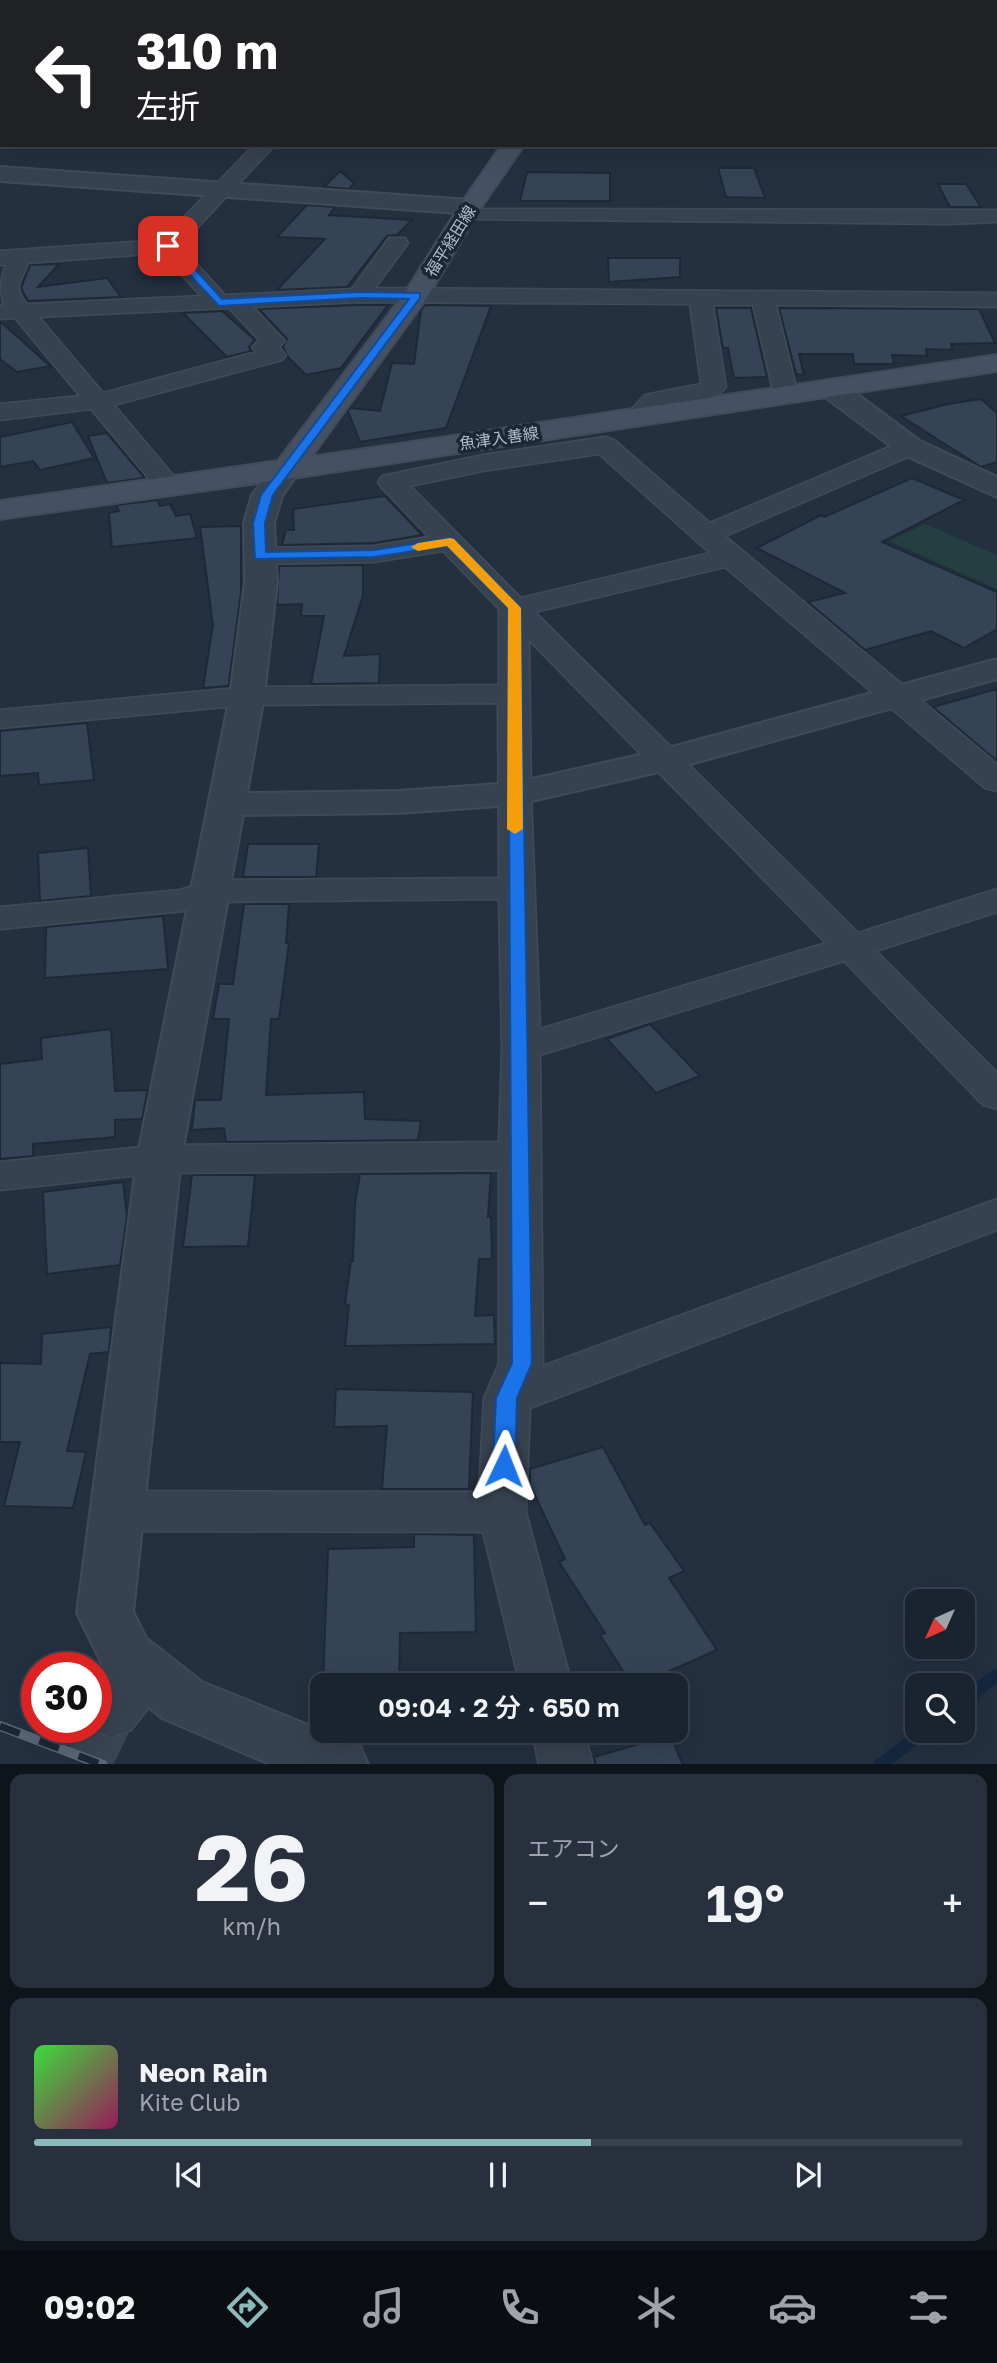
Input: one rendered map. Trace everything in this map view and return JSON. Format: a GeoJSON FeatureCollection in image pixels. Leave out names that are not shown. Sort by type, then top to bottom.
{"type":"FeatureCollection","features":[{"type":"Feature","properties":{"kind":"main road","name":"福平経田線"},"geometry":{"type":"LineString","coordinates":[[286,470],[416,296],[512,147]]}},
{"type":"Feature","properties":{"kind":"main road","name":"魚津入善線"},"geometry":{"type":"LineString","coordinates":[[0,510],[286,470],[997,363]]}},
{"type":"Feature","properties":{"kind":"street"},"geometry":{"type":"LineString","coordinates":[[4,258],[168,246],[225,190],[263,147]]}},
{"type":"Feature","properties":{"kind":"street"},"geometry":{"type":"LineString","coordinates":[[0,174],[469,211],[935,218],[997,216]]}},
{"type":"Feature","properties":{"kind":"street"},"geometry":{"type":"LineString","coordinates":[[359,295],[397,243]]}},
{"type":"Feature","properties":{"kind":"street"},"geometry":{"type":"LineString","coordinates":[[0,412],[100,401],[274,355],[264,347],[273,341],[168,246]]}},
{"type":"Feature","properties":{"kind":"street"},"geometry":{"type":"LineString","coordinates":[[4,258],[18,264],[7,284],[11,312],[100,401],[169,485]]}},
{"type":"Feature","properties":{"kind":"street"},"geometry":{"type":"LineString","coordinates":[[11,312],[359,295],[997,300]]}},
{"type":"Feature","properties":{"kind":"street"},"geometry":{"type":"LineString","coordinates":[[636,418],[654,400],[714,387],[700,297]]}},
{"type":"Feature","properties":{"kind":"street"},"geometry":{"type":"LineString","coordinates":[[763,298],[786,395]]}},
{"type":"Feature","properties":{"kind":"street"},"geometry":{"type":"LineString","coordinates":[[831,388],[910,447],[991,481]]}},
{"type":"Feature","properties":{"kind":"street"},"geometry":{"type":"LineString","coordinates":[[997,781],[730,557],[605,445],[483,463],[391,482],[997,1096]]}},
{"type":"Feature","properties":{"kind":"street"},"geometry":{"type":"LineString","coordinates":[[707,534],[910,447]]}},
{"type":"Feature","properties":{"kind":"street"},"geometry":{"type":"LineString","coordinates":[[286,470],[267,495],[259,523],[261,582],[247,696],[229,804],[159,1159],[105,1613],[126,1655],[183,1700],[337,1764]]}},
{"type":"Feature","properties":{"kind":"street"},"geometry":{"type":"LineString","coordinates":[[260,556],[374,554],[450,542]]}},
{"type":"Feature","properties":{"kind":"street"},"geometry":{"type":"LineString","coordinates":[[514,608],[730,557]]}},
{"type":"Feature","properties":{"kind":"street"},"geometry":{"type":"LineString","coordinates":[[514,608],[514,794],[521,1048],[519,1156],[522,1363],[507,1398],[502,1512],[543,1673]]}},
{"type":"Feature","properties":{"kind":"street"},"geometry":{"type":"LineString","coordinates":[[229,804],[398,802],[514,794],[663,760],[997,669]]}},
{"type":"Feature","properties":{"kind":"street"},"geometry":{"type":"LineString","coordinates":[[0,719],[247,696],[515,694]]}},
{"type":"Feature","properties":{"kind":"street"},"geometry":{"type":"LineString","coordinates":[[0,918],[184,900],[211,891],[516,888]]}},
{"type":"Feature","properties":{"kind":"street"},"geometry":{"type":"LineString","coordinates":[[521,1048],[997,900]]}},
{"type":"Feature","properties":{"kind":"street"},"geometry":{"type":"LineString","coordinates":[[0,1176],[159,1159],[519,1156]]}},
{"type":"Feature","properties":{"kind":"street"},"geometry":{"type":"LineString","coordinates":[[507,1398],[997,1214]]}},
{"type":"Feature","properties":{"kind":"street"},"geometry":{"type":"LineString","coordinates":[[117,1511],[502,1512]]}},
{"type":"Feature","properties":{"kind":"street"},"geometry":{"type":"LineString","coordinates":[[113,1714],[146,1671]]}},
{"type":"Feature","properties":{"kind":"street"},"geometry":{"type":"LineString","coordinates":[[561,1743],[566,1764]]}},
{"type":"Feature","properties":{"kind":"green space"},"geometry":{"type":"Polygon","coordinates":[[[925,524],[997,555],[997,589],[889,541],[925,524]]]}},
{"type":"Feature","properties":{"kind":"building"},"geometry":{"type":"Polygon","coordinates":[[[718,168],[754,168],[765,198],[726,197],[718,168]]]}},
{"type":"Feature","properties":{"kind":"building"},"geometry":{"type":"Polygon","coordinates":[[[340,171],[354,183],[349,189],[324,187],[340,171]]]}},
{"type":"Feature","properties":{"kind":"building"},"geometry":{"type":"Polygon","coordinates":[[[527,172],[610,173],[610,201],[520,201],[527,172]]]}},
{"type":"Feature","properties":{"kind":"building"},"geometry":{"type":"Polygon","coordinates":[[[938,184],[966,184],[981,207],[950,207],[938,184]]]}},
{"type":"Feature","properties":{"kind":"building"},"geometry":{"type":"Polygon","coordinates":[[[307,205],[335,207],[329,215],[412,220],[397,235],[387,236],[347,287],[277,290],[325,239],[277,237],[307,205]]]}},
{"type":"Feature","properties":{"kind":"building"},"geometry":{"type":"Polygon","coordinates":[[[608,258],[680,258],[680,277],[609,282],[608,258]]]}},
{"type":"Feature","properties":{"kind":"building"},"geometry":{"type":"Polygon","coordinates":[[[59,264],[38,287],[107,278],[121,297],[28,301],[21,288],[30,265],[59,264]]]}},
{"type":"Feature","properties":{"kind":"building"},"geometry":{"type":"Polygon","coordinates":[[[388,305],[341,368],[306,375],[288,357],[283,347],[287,339],[259,309],[388,305]]]}},
{"type":"Feature","properties":{"kind":"building"},"geometry":{"type":"Polygon","coordinates":[[[425,305],[491,306],[446,428],[360,442],[348,411],[350,408],[380,411],[392,363],[414,364],[421,310],[425,305]]]}},
{"type":"Feature","properties":{"kind":"building"},"geometry":{"type":"Polygon","coordinates":[[[716,308],[751,308],[767,377],[734,378],[728,348],[723,348],[716,308]]]}},
{"type":"Feature","properties":{"kind":"building"},"geometry":{"type":"Polygon","coordinates":[[[779,308],[979,309],[995,343],[951,344],[952,350],[926,349],[927,356],[892,355],[894,364],[854,364],[853,354],[799,354],[804,375],[796,374],[779,308]]]}},
{"type":"Feature","properties":{"kind":"building"},"geometry":{"type":"Polygon","coordinates":[[[222,311],[255,340],[249,347],[251,351],[227,357],[183,313],[222,311]]]}},
{"type":"Feature","properties":{"kind":"building"},"geometry":{"type":"Polygon","coordinates":[[[0,322],[50,366],[17,372],[0,359],[0,322]]]}},
{"type":"Feature","properties":{"kind":"building"},"geometry":{"type":"Polygon","coordinates":[[[981,399],[997,413],[997,462],[981,467],[901,416],[948,404],[981,399]]]}},
{"type":"Feature","properties":{"kind":"building"},"geometry":{"type":"Polygon","coordinates":[[[72,422],[94,458],[40,470],[33,461],[0,467],[0,437],[72,422]]]}},
{"type":"Feature","properties":{"kind":"building"},"geometry":{"type":"Polygon","coordinates":[[[107,433],[145,478],[107,483],[88,436],[107,433]]]}},
{"type":"Feature","properties":{"kind":"building"},"geometry":{"type":"Polygon","coordinates":[[[912,478],[964,500],[882,542],[997,592],[997,629],[964,648],[931,631],[865,650],[808,602],[845,593],[757,548],[821,515],[824,517],[912,478]]]}},
{"type":"Feature","properties":{"kind":"building"},"geometry":{"type":"Polygon","coordinates":[[[385,496],[422,535],[374,543],[282,545],[286,530],[294,530],[293,509],[385,496]]]}},
{"type":"Feature","properties":{"kind":"building"},"geometry":{"type":"Polygon","coordinates":[[[157,500],[160,506],[170,504],[176,516],[190,514],[197,538],[112,547],[109,513],[119,511],[116,505],[157,500]]]}},
{"type":"Feature","properties":{"kind":"building"},"geometry":{"type":"Polygon","coordinates":[[[241,526],[241,592],[229,683],[228,686],[203,688],[213,625],[200,527],[241,526]]]}},
{"type":"Feature","properties":{"kind":"building"},"geometry":{"type":"Polygon","coordinates":[[[363,565],[363,595],[344,656],[380,654],[379,683],[311,684],[324,616],[301,616],[302,604],[277,605],[279,566],[363,565]]]}},
{"type":"Feature","properties":{"kind":"building"},"geometry":{"type":"Polygon","coordinates":[[[997,689],[997,761],[933,707],[997,689]]]}},
{"type":"Feature","properties":{"kind":"building"},"geometry":{"type":"Polygon","coordinates":[[[87,723],[94,780],[39,785],[38,773],[0,776],[0,731],[87,723]]]}},
{"type":"Feature","properties":{"kind":"building"},"geometry":{"type":"Polygon","coordinates":[[[248,844],[319,844],[316,877],[243,877],[248,844]]]}},
{"type":"Feature","properties":{"kind":"building"},"geometry":{"type":"Polygon","coordinates":[[[88,848],[91,896],[40,901],[38,853],[88,848]]]}},
{"type":"Feature","properties":{"kind":"building"},"geometry":{"type":"Polygon","coordinates":[[[244,904],[289,904],[286,943],[289,943],[279,1019],[271,1019],[266,1095],[364,1092],[365,1119],[421,1121],[418,1140],[226,1142],[224,1128],[192,1130],[195,1100],[221,1100],[229,1019],[213,1019],[219,984],[233,984],[244,904]]]}},
{"type":"Feature","properties":{"kind":"building"},"geometry":{"type":"Polygon","coordinates":[[[163,916],[168,969],[45,978],[46,927],[163,916]]]}},
{"type":"Feature","properties":{"kind":"building"},"geometry":{"type":"Polygon","coordinates":[[[650,1024],[700,1076],[656,1093],[607,1039],[650,1024]]]}},
{"type":"Feature","properties":{"kind":"building"},"geometry":{"type":"Polygon","coordinates":[[[111,1029],[115,1091],[148,1090],[142,1119],[115,1120],[115,1137],[33,1144],[33,1156],[0,1159],[0,1064],[42,1059],[41,1038],[111,1029]]]}},
{"type":"Feature","properties":{"kind":"building"},"geometry":{"type":"Polygon","coordinates":[[[491,1173],[488,1217],[491,1217],[492,1259],[479,1259],[475,1316],[494,1315],[495,1344],[345,1346],[349,1305],[345,1304],[351,1260],[353,1261],[355,1204],[360,1174],[491,1173]]]}},
{"type":"Feature","properties":{"kind":"building"},"geometry":{"type":"Polygon","coordinates":[[[192,1175],[255,1175],[248,1246],[183,1247],[192,1175]]]}},
{"type":"Feature","properties":{"kind":"building"},"geometry":{"type":"Polygon","coordinates":[[[123,1182],[127,1217],[120,1265],[47,1274],[43,1192],[123,1182]]]}},
{"type":"Feature","properties":{"kind":"building"},"geometry":{"type":"Polygon","coordinates":[[[111,1327],[109,1352],[90,1354],[67,1451],[86,1452],[73,1508],[4,1506],[20,1442],[0,1442],[0,1363],[41,1364],[42,1334],[111,1327]]]}},
{"type":"Feature","properties":{"kind":"building"},"geometry":{"type":"Polygon","coordinates":[[[336,1389],[473,1392],[469,1489],[382,1489],[387,1426],[334,1427],[336,1389]]]}},
{"type":"Feature","properties":{"kind":"building"},"geometry":{"type":"Polygon","coordinates":[[[603,1447],[645,1525],[650,1523],[684,1571],[669,1578],[717,1650],[665,1673],[624,1673],[600,1635],[605,1633],[559,1562],[565,1559],[530,1485],[530,1469],[603,1447]]]}},
{"type":"Feature","properties":{"kind":"building"},"geometry":{"type":"Polygon","coordinates":[[[414,1534],[474,1535],[476,1632],[400,1633],[399,1673],[323,1673],[328,1549],[414,1547],[414,1534]]]}},
{"type":"Feature","properties":{"kind":"building"},"geometry":{"type":"Polygon","coordinates":[[[642,1743],[673,1743],[683,1764],[596,1764],[594,1757],[642,1743]]]}},
{"type":"Feature","properties":{"kind":"waterway"},"geometry":{"type":"LineString","coordinates":[[975,1692],[997,1675]]}},
{"type":"Feature","properties":{"kind":"waterway"},"geometry":{"type":"LineString","coordinates":[[881,1764],[909,1743]]}},
{"type":"Feature","properties":{"kind":"tunnel"},"geometry":{"type":"LineString","coordinates":[[87,1764],[98,1743]]}},
{"type":"Feature","properties":{"kind":"railway"},"geometry":{"type":"LineString","coordinates":[[0,1726],[100,1764]]}},
{"type":"Feature","properties":{"kind":"slow traffic"},"geometry":{"type":"LineString","coordinates":[[418,547],[450,542],[514,608],[515,829]]}},
{"type":"Feature","properties":{"kind":"route"},"geometry":{"type":"LineString","coordinates":[[168,246],[219,302],[359,295],[416,296],[267,495],[259,523],[260,556],[374,554],[450,542],[514,608],[514,794],[521,1048],[519,1156],[522,1363],[507,1398],[504,1466]]}}]}
